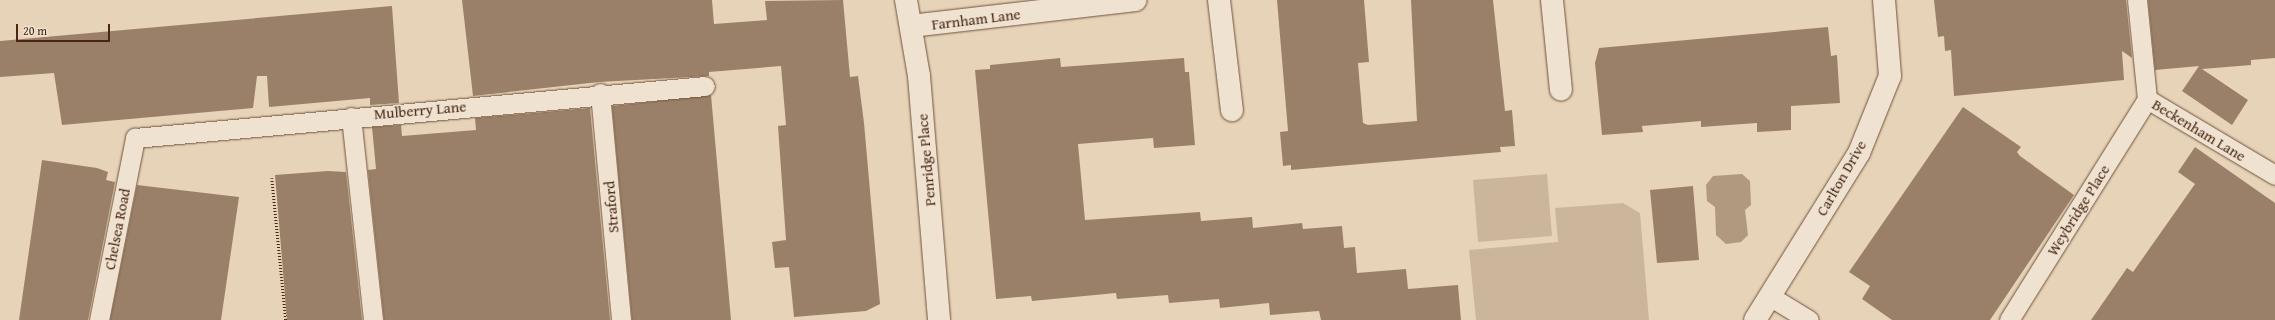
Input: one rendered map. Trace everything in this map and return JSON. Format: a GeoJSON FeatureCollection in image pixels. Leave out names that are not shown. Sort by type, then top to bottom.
{"type":"FeatureCollection","features":[{"type":"Feature","properties":{"kind":"street","name":"Penridge Place"},"geometry":{"type":"LineString","coordinates":[[906,0],[911,26],[939,320]]}},
{"type":"Feature","properties":{"kind":"street","name":"Farnham Lane"},"geometry":{"type":"LineString","coordinates":[[911,26],[1136,0]]}},
{"type":"Feature","properties":{"kind":"street"},"geometry":{"type":"LineString","coordinates":[[1219,0],[1232,110]]}},
{"type":"Feature","properties":{"kind":"street"},"geometry":{"type":"LineString","coordinates":[[1552,0],[1561,90]]}},
{"type":"Feature","properties":{"kind":"street","name":"Carlton Drive"},"geometry":{"type":"LineString","coordinates":[[1755,320],[1771,297],[1859,153],[1890,76],[1884,0]]}},
{"type":"Feature","properties":{"kind":"lane","name":"Beckenham Lane"},"geometry":{"type":"LineString","coordinates":[[2137,0],[2148,99],[2275,175]]}},
{"type":"Feature","properties":{"kind":"lane","name":"Mulberry Lane"},"geometry":{"type":"LineString","coordinates":[[136,138],[600,93],[705,86]]}},
{"type":"Feature","properties":{"kind":"lane","name":"Straford"},"geometry":{"type":"LineString","coordinates":[[600,93],[621,320]]}},
{"type":"Feature","properties":{"kind":"lane","name":"Weybridge Place"},"geometry":{"type":"LineString","coordinates":[[2009,320],[2148,99]]}},
{"type":"Feature","properties":{"kind":"lane"},"geometry":{"type":"LineString","coordinates":[[351,117],[373,320]]}},
{"type":"Feature","properties":{"kind":"lane","name":"Chelsea Road"},"geometry":{"type":"LineString","coordinates":[[99,320],[136,138]]}},
{"type":"Feature","properties":{"kind":"lane"},"geometry":{"type":"LineString","coordinates":[[1771,297],[1809,320]]}},
{"type":"Feature","properties":{"kind":"path"},"geometry":{"type":"LineString","coordinates":[[272,178],[286,320]]}},
{"type":"Feature","properties":{"kind":"shaded area"},"geometry":{"type":"Polygon","coordinates":[[[1547,174],[1552,236],[1478,242],[1473,180],[1547,174]]]}},
{"type":"Feature","properties":{"kind":"shaded area"},"geometry":{"type":"Polygon","coordinates":[[[1742,174],[1750,181],[1751,205],[1745,210],[1748,235],[1741,242],[1726,244],[1716,235],[1715,207],[1707,201],[1706,185],[1713,176],[1742,174]]]}},
{"type":"Feature","properties":{"kind":"shaded area"},"geometry":{"type":"Polygon","coordinates":[[[1623,203],[1640,213],[1649,320],[1476,320],[1469,250],[1558,242],[1555,208],[1623,203]]]}},
{"type":"Feature","properties":{"kind":"building"},"geometry":{"type":"Polygon","coordinates":[[[462,0],[712,0],[714,24],[767,20],[765,1],[843,0],[850,77],[858,76],[864,123],[880,304],[866,311],[794,317],[789,267],[775,268],[772,242],[786,240],[778,126],[786,125],[781,66],[709,72],[709,76],[599,82],[473,96],[462,0]]]}},
{"type":"Feature","properties":{"kind":"building"},"geometry":{"type":"Polygon","coordinates":[[[1277,0],[1364,0],[1369,62],[1358,63],[1363,123],[1368,125],[1417,121],[1411,0],[1493,0],[1505,111],[1512,110],[1515,146],[1500,147],[1501,152],[1291,170],[1291,165],[1283,166],[1280,132],[1288,131],[1277,0]]]}},
{"type":"Feature","properties":{"kind":"building"},"geometry":{"type":"Polygon","coordinates":[[[1934,0],[2126,0],[2132,58],[2122,51],[2124,80],[1954,96],[1951,50],[1945,51],[1944,36],[1938,37],[1934,0]]]}},
{"type":"Feature","properties":{"kind":"building"},"geometry":{"type":"Polygon","coordinates":[[[2148,0],[2275,0],[2275,58],[2251,60],[2251,65],[2202,69],[2248,100],[2232,125],[2182,91],[2199,66],[2155,70],[2148,0]]]}},
{"type":"Feature","properties":{"kind":"building"},"geometry":{"type":"Polygon","coordinates":[[[392,6],[399,103],[370,105],[370,98],[269,107],[267,76],[257,76],[253,108],[62,125],[54,73],[0,77],[0,41],[392,6]]]}},
{"type":"Feature","properties":{"kind":"building"},"geometry":{"type":"Polygon","coordinates":[[[1828,27],[1831,56],[1837,55],[1840,103],[1791,106],[1791,130],[1757,132],[1757,123],[1701,127],[1701,121],[1642,126],[1643,132],[1602,135],[1595,63],[1599,48],[1828,27]]]}},
{"type":"Feature","properties":{"kind":"building"},"geometry":{"type":"Polygon","coordinates":[[[1060,58],[1061,67],[1184,58],[1185,72],[1189,72],[1195,145],[1154,148],[1153,138],[1078,144],[1085,220],[1200,212],[1201,221],[1252,217],[1253,228],[1302,223],[1303,229],[1342,226],[1344,248],[1355,247],[1357,273],[1406,269],[1408,289],[1458,285],[1461,320],[1321,320],[1319,311],[1270,315],[1269,303],[1220,308],[1219,299],[1169,303],[1168,295],[1117,299],[1116,293],[1032,301],[1031,296],[996,299],[975,70],[990,69],[990,65],[1060,58]]]}},
{"type":"Feature","properties":{"kind":"building"},"geometry":{"type":"Polygon","coordinates":[[[711,95],[731,320],[632,320],[612,106],[711,95]]]}},
{"type":"Feature","properties":{"kind":"building"},"geometry":{"type":"Polygon","coordinates":[[[1963,107],[2021,147],[2017,152],[2020,156],[2074,195],[1990,320],[1892,320],[1862,299],[1870,286],[1849,272],[1963,107]]]}},
{"type":"Feature","properties":{"kind":"building"},"geometry":{"type":"Polygon","coordinates":[[[590,108],[610,320],[384,320],[368,170],[376,169],[372,127],[401,125],[402,136],[476,130],[475,118],[590,108]]]}},
{"type":"Feature","properties":{"kind":"building"},"geometry":{"type":"Polygon","coordinates":[[[2195,147],[2275,203],[2275,320],[2091,320],[2127,268],[2133,272],[2195,184],[2178,172],[2195,147]]]}},
{"type":"Feature","properties":{"kind":"building"},"geometry":{"type":"Polygon","coordinates":[[[42,160],[97,168],[108,172],[106,180],[115,182],[88,320],[19,320],[42,160]]]}},
{"type":"Feature","properties":{"kind":"building"},"geometry":{"type":"Polygon","coordinates":[[[328,171],[346,172],[362,320],[287,320],[275,175],[328,171]]]}},
{"type":"Feature","properties":{"kind":"building"},"geometry":{"type":"Polygon","coordinates":[[[137,185],[239,197],[221,320],[110,320],[137,185]]]}},
{"type":"Feature","properties":{"kind":"building"},"geometry":{"type":"Polygon","coordinates":[[[1693,186],[1699,260],[1657,263],[1650,190],[1693,186]]]}}]}
